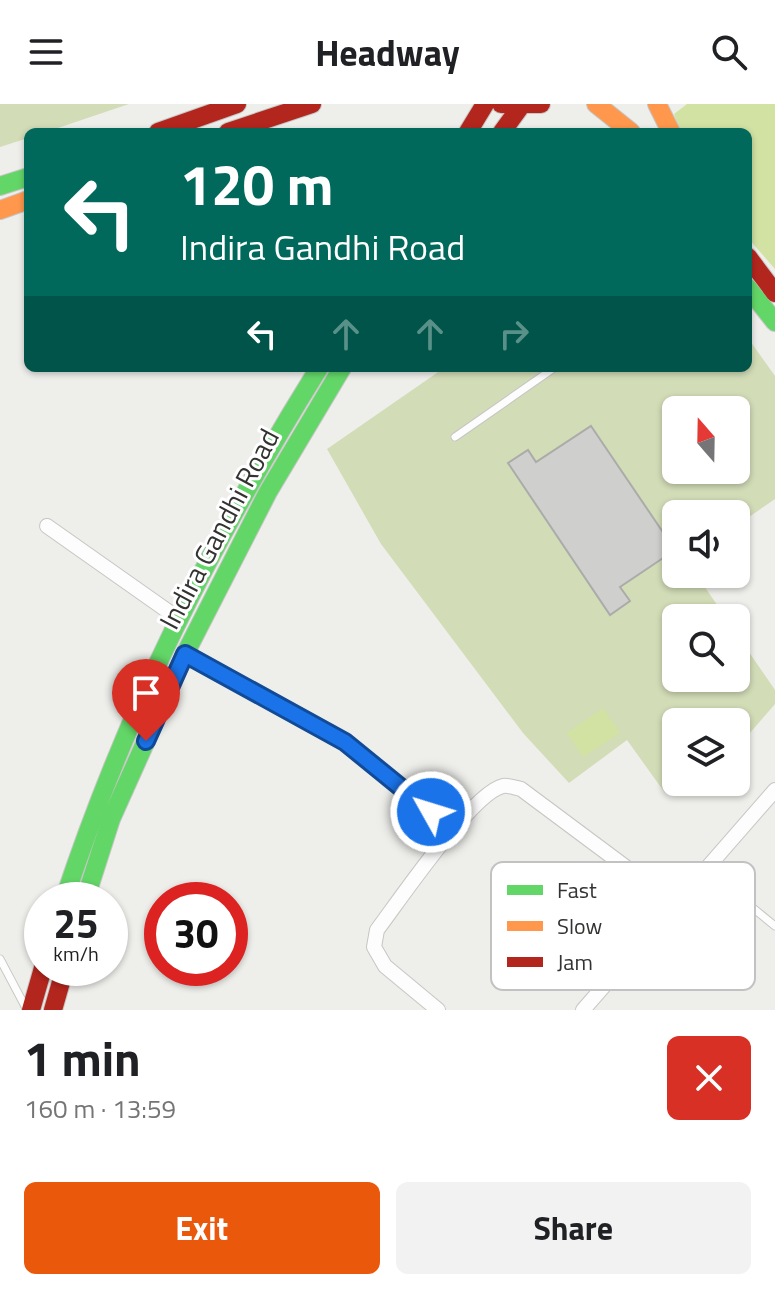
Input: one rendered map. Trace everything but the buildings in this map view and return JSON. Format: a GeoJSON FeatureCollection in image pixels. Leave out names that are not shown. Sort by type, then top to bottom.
{"type":"FeatureCollection","features":[{"type":"Feature","properties":{"kind":"main road"},"geometry":{"type":"LineString","coordinates":[[169,128],[237,104]]}},
{"type":"Feature","properties":{"kind":"main road"},"geometry":{"type":"LineString","coordinates":[[240,128],[312,104]]}},
{"type":"Feature","properties":{"kind":"main road"},"geometry":{"type":"LineString","coordinates":[[470,128],[485,104]]}},
{"type":"Feature","properties":{"kind":"main road"},"geometry":{"type":"LineString","coordinates":[[501,104],[541,104]]}},
{"type":"Feature","properties":{"kind":"main road"},"geometry":{"type":"LineString","coordinates":[[596,104],[626,128]]}},
{"type":"Feature","properties":{"kind":"main road"},"geometry":{"type":"LineString","coordinates":[[657,104],[669,128]]}},
{"type":"Feature","properties":{"kind":"main road"},"geometry":{"type":"LineString","coordinates":[[505,128],[521,106]]}},
{"type":"Feature","properties":{"kind":"main road"},"geometry":{"type":"LineString","coordinates":[[0,186],[24,178]]}},
{"type":"Feature","properties":{"kind":"main road"},"geometry":{"type":"LineString","coordinates":[[0,210],[24,201]]}},
{"type":"Feature","properties":{"kind":"main road"},"geometry":{"type":"LineString","coordinates":[[752,262],[775,293]]}},
{"type":"Feature","properties":{"kind":"main road"},"geometry":{"type":"LineString","coordinates":[[752,293],[775,322]]}},
{"type":"Feature","properties":{"kind":"main road","name":"Indira Gandhi Road"},"geometry":{"type":"LineString","coordinates":[[70,882],[84,837],[132,717],[179,619],[265,452],[316,372]]}},
{"type":"Feature","properties":{"kind":"main road","name":"Indira Gandhi Road"},"geometry":{"type":"LineString","coordinates":[[91,882],[111,819],[185,654],[268,492],[339,372]]}},
{"type":"Feature","properties":{"kind":"main road"},"geometry":{"type":"LineString","coordinates":[[29,1010],[37,986]]}},
{"type":"Feature","properties":{"kind":"main road"},"geometry":{"type":"LineString","coordinates":[[53,1010],[60,986]]}},
{"type":"Feature","properties":{"kind":"street"},"geometry":{"type":"LineString","coordinates":[[47,526],[179,619]]}},
{"type":"Feature","properties":{"kind":"street"},"geometry":{"type":"LineString","coordinates":[[185,654],[345,742],[453,829]]}},
{"type":"Feature","properties":{"kind":"street"},"geometry":{"type":"LineString","coordinates":[[438,1010],[385,966],[374,947],[377,930],[453,829],[493,790],[506,785],[521,789],[619,862]]}},
{"type":"Feature","properties":{"kind":"street"},"geometry":{"type":"LineString","coordinates":[[711,862],[775,790]]}},
{"type":"Feature","properties":{"kind":"street"},"geometry":{"type":"LineString","coordinates":[[583,1010],[600,990]]}},
{"type":"Feature","properties":{"kind":"lane"},"geometry":{"type":"LineString","coordinates":[[455,437],[548,372]]}},
{"type":"Feature","properties":{"kind":"lane"},"geometry":{"type":"LineString","coordinates":[[755,908],[774,923]]}},
{"type":"Feature","properties":{"kind":"lane"},"geometry":{"type":"LineString","coordinates":[[0,959],[29,1010]]}},
{"type":"Feature","properties":{"kind":"shaded area"},"geometry":{"type":"Polygon","coordinates":[[[0,104],[129,104],[58,128],[24,128],[24,139],[0,147],[0,104]]]}},
{"type":"Feature","properties":{"kind":"shaded area"},"geometry":{"type":"Polygon","coordinates":[[[687,104],[775,104],[775,269],[752,243],[752,128],[679,128],[674,114],[687,104]]]}},
{"type":"Feature","properties":{"kind":"shaded area"},"geometry":{"type":"Polygon","coordinates":[[[752,344],[775,376],[775,499],[750,516],[750,500],[662,500],[662,588],[706,588],[716,604],[662,604],[662,692],[750,692],[750,653],[775,690],[775,704],[750,733],[750,708],[662,708],[662,789],[627,740],[569,783],[523,733],[381,544],[327,449],[438,372],[752,372],[752,344]]]}},
{"type":"Feature","properties":{"kind":"shaded area"},"geometry":{"type":"Polygon","coordinates":[[[603,708],[620,733],[583,757],[567,733],[603,708]]]}},
{"type":"Feature","properties":{"kind":"traffic: fast"},"geometry":{"type":"LineString","coordinates":[[0,186],[24,178]]}},
{"type":"Feature","properties":{"kind":"traffic: fast"},"geometry":{"type":"LineString","coordinates":[[752,293],[775,322]]}},
{"type":"Feature","properties":{"kind":"traffic: fast"},"geometry":{"type":"LineString","coordinates":[[70,882],[116,761],[175,626],[243,496],[317,372]]}},
{"type":"Feature","properties":{"kind":"traffic: fast"},"geometry":{"type":"LineString","coordinates":[[91,882],[111,819],[185,654],[268,492],[340,372]]}},
{"type":"Feature","properties":{"kind":"traffic: slow"},"geometry":{"type":"LineString","coordinates":[[596,104],[626,128]]}},
{"type":"Feature","properties":{"kind":"traffic: slow"},"geometry":{"type":"LineString","coordinates":[[657,104],[669,128]]}},
{"type":"Feature","properties":{"kind":"traffic: slow"},"geometry":{"type":"LineString","coordinates":[[0,210],[24,201]]}},
{"type":"Feature","properties":{"kind":"traffic: jam"},"geometry":{"type":"LineString","coordinates":[[169,128],[237,104]]}},
{"type":"Feature","properties":{"kind":"traffic: jam"},"geometry":{"type":"LineString","coordinates":[[240,128],[312,104]]}},
{"type":"Feature","properties":{"kind":"traffic: jam"},"geometry":{"type":"LineString","coordinates":[[470,128],[485,104]]}},
{"type":"Feature","properties":{"kind":"traffic: jam"},"geometry":{"type":"LineString","coordinates":[[501,104],[541,104]]}},
{"type":"Feature","properties":{"kind":"traffic: jam"},"geometry":{"type":"LineString","coordinates":[[505,128],[521,106]]}},
{"type":"Feature","properties":{"kind":"traffic: jam"},"geometry":{"type":"LineString","coordinates":[[752,262],[775,293]]}},
{"type":"Feature","properties":{"kind":"traffic: jam"},"geometry":{"type":"LineString","coordinates":[[31,1010],[38,986]]}},
{"type":"Feature","properties":{"kind":"traffic: jam"},"geometry":{"type":"LineString","coordinates":[[53,1010],[60,986]]}},
{"type":"Feature","properties":{"kind":"route"},"geometry":{"type":"LineString","coordinates":[[146,741],[185,654],[345,742],[431,812]]}}]}
